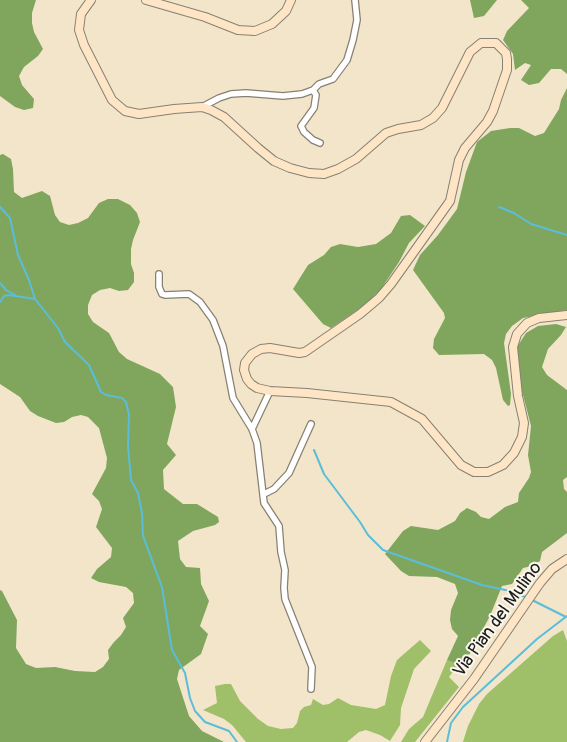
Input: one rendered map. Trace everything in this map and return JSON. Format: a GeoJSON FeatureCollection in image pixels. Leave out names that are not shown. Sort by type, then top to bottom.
{"type":"FeatureCollection","features":[{"type":"Feature","properties":{"kind":"main road"},"geometry":{"type":"LineString","coordinates":[[91,0],[81,14],[79,30],[112,100],[125,112],[139,114],[202,107],[224,116],[274,161],[309,174],[324,174],[349,164],[386,133],[421,125],[433,118],[442,108],[470,52],[480,43],[496,43],[502,48],[507,59],[507,70],[493,111],[487,122],[465,148],[459,160],[450,201],[391,284],[379,298],[360,314],[305,352],[299,353],[270,348],[261,349],[252,354],[245,364],[244,370],[247,379],[257,388],[270,391],[391,402],[422,419],[461,465],[474,472],[488,472],[503,465],[514,453],[522,437],[524,423],[518,396],[513,347],[517,334],[527,323],[539,318],[567,316]]}},
{"type":"Feature","properties":{"kind":"main road"},"geometry":{"type":"LineString","coordinates":[[146,0],[205,17],[238,30],[255,31],[272,24],[286,11],[291,0]]}},
{"type":"Feature","properties":{"kind":"main road","name":"Via Pian del Mulino"},"geometry":{"type":"LineString","coordinates":[[424,742],[474,679],[540,583],[552,569],[567,559]]}},
{"type":"Feature","properties":{"kind":"street"},"geometry":{"type":"LineString","coordinates":[[202,107],[230,94],[295,95],[312,90],[319,84],[332,79],[347,60],[353,40],[357,20],[355,0]]}},
{"type":"Feature","properties":{"kind":"street"},"geometry":{"type":"LineString","coordinates":[[312,90],[316,95],[314,108],[300,126],[313,140],[320,143]]}},
{"type":"Feature","properties":{"kind":"street"},"geometry":{"type":"LineString","coordinates":[[159,274],[159,287],[162,294],[189,294],[200,302],[207,311],[223,346],[233,398],[252,429],[257,443],[264,503],[279,526],[281,552],[285,570],[285,599],[312,667],[311,689]]}},
{"type":"Feature","properties":{"kind":"street"},"geometry":{"type":"LineString","coordinates":[[252,429],[270,391]]}},
{"type":"Feature","properties":{"kind":"street"},"geometry":{"type":"LineString","coordinates":[[264,494],[274,489],[289,472],[311,424]]}},
{"type":"Feature","properties":{"kind":"green space"},"geometry":{"type":"Polygon","coordinates":[[[0,0],[36,0],[32,13],[32,23],[34,32],[43,49],[38,56],[24,67],[19,76],[22,85],[34,99],[33,108],[24,110],[15,107],[0,96],[0,0]]]}},
{"type":"Feature","properties":{"kind":"green space"},"geometry":{"type":"Polygon","coordinates":[[[470,0],[497,0],[484,16],[474,18],[470,0]]]}},
{"type":"Feature","properties":{"kind":"green space"},"geometry":{"type":"Polygon","coordinates":[[[521,0],[567,0],[567,74],[561,69],[551,69],[539,83],[529,85],[521,80],[531,65],[525,63],[515,70],[513,54],[503,40],[507,31],[529,8],[521,0]]]}},
{"type":"Feature","properties":{"kind":"green space"},"geometry":{"type":"Polygon","coordinates":[[[567,88],[567,310],[523,318],[512,326],[506,334],[504,343],[511,394],[510,405],[508,406],[503,400],[496,368],[492,360],[484,354],[439,355],[433,348],[434,339],[445,318],[444,313],[413,270],[420,255],[457,209],[466,172],[477,142],[491,131],[510,128],[519,128],[535,136],[544,133],[559,109],[567,88]]]}},
{"type":"Feature","properties":{"kind":"green space"},"geometry":{"type":"Polygon","coordinates":[[[3,154],[11,159],[14,192],[22,198],[42,191],[50,196],[55,215],[60,222],[69,225],[78,223],[88,218],[99,203],[108,199],[118,199],[130,205],[137,213],[140,222],[131,249],[134,282],[128,290],[119,291],[110,288],[100,290],[92,295],[88,305],[88,314],[93,322],[109,333],[119,352],[127,359],[160,374],[173,387],[176,407],[167,444],[176,455],[163,470],[164,489],[183,504],[197,504],[218,517],[219,522],[215,525],[193,531],[178,541],[180,559],[186,567],[200,568],[201,584],[209,601],[200,626],[208,634],[201,654],[179,670],[177,679],[189,716],[202,731],[224,742],[0,742],[0,590],[17,620],[16,648],[26,664],[36,668],[55,667],[95,672],[103,667],[109,659],[108,650],[126,627],[123,618],[134,603],[133,593],[126,587],[99,582],[91,578],[97,569],[111,557],[112,548],[96,527],[102,509],[99,501],[92,494],[106,468],[107,458],[99,428],[88,417],[81,415],[56,423],[38,416],[30,411],[20,397],[0,384],[0,155],[3,154]]]}},
{"type":"Feature","properties":{"kind":"green space"},"geometry":{"type":"Polygon","coordinates":[[[410,215],[425,226],[409,243],[381,289],[365,305],[331,328],[323,324],[293,289],[308,265],[324,255],[331,247],[340,244],[358,247],[376,244],[391,233],[401,216],[410,215]]]}},
{"type":"Feature","properties":{"kind":"green space"},"geometry":{"type":"Polygon","coordinates":[[[556,324],[566,327],[548,349],[542,367],[547,375],[567,390],[567,477],[563,480],[564,489],[567,492],[567,533],[542,552],[540,561],[532,566],[523,568],[512,584],[502,586],[490,616],[467,659],[461,666],[447,660],[458,636],[452,629],[450,620],[451,610],[458,593],[455,584],[437,577],[409,576],[401,571],[385,554],[403,531],[411,526],[438,530],[455,521],[460,513],[467,508],[476,512],[481,517],[489,519],[505,507],[518,502],[519,493],[531,472],[528,455],[531,426],[521,387],[517,347],[526,333],[538,326],[556,324]]]}},
{"type":"Feature","properties":{"kind":"green space"},"geometry":{"type":"Polygon","coordinates":[[[563,630],[567,641],[567,742],[463,742],[468,726],[479,704],[487,694],[553,636],[563,630]]]}},
{"type":"Feature","properties":{"kind":"green space"},"geometry":{"type":"Polygon","coordinates":[[[420,640],[431,651],[414,669],[401,708],[400,725],[390,741],[366,730],[359,732],[347,742],[246,742],[232,725],[224,719],[203,710],[217,703],[215,686],[225,684],[231,684],[240,701],[258,719],[268,726],[281,729],[293,728],[297,723],[300,711],[304,707],[311,705],[313,699],[323,705],[329,704],[338,698],[351,705],[376,709],[385,705],[391,676],[397,660],[420,640]]]}},
{"type":"Feature","properties":{"kind":"green space"},"geometry":{"type":"Polygon","coordinates":[[[447,660],[461,666],[455,669],[449,677],[459,687],[415,742],[401,742],[409,729],[423,717],[447,660]]]}},
{"type":"Feature","properties":{"kind":"waterway"},"geometry":{"type":"LineString","coordinates":[[0,207],[10,218],[18,255],[35,299],[58,328],[65,342],[89,365],[101,392],[106,395],[122,398],[126,402],[129,415],[128,446],[131,480],[138,493],[142,513],[143,536],[162,587],[172,650],[185,673],[190,698],[195,711],[205,722],[229,731],[237,742]]}},
{"type":"Feature","properties":{"kind":"waterway"},"geometry":{"type":"LineString","coordinates":[[499,207],[514,213],[531,224],[567,235]]}},
{"type":"Feature","properties":{"kind":"waterway"},"geometry":{"type":"LineString","coordinates":[[0,283],[6,290],[15,295]]}},
{"type":"Feature","properties":{"kind":"waterway"},"geometry":{"type":"LineString","coordinates":[[0,302],[4,296],[9,295],[35,299]]}},
{"type":"Feature","properties":{"kind":"waterway"},"geometry":{"type":"LineString","coordinates":[[314,450],[324,474],[368,535],[383,550],[482,585],[510,591],[528,598]]}},
{"type":"Feature","properties":{"kind":"waterway"},"geometry":{"type":"LineString","coordinates":[[532,600],[566,617]]}},
{"type":"Feature","properties":{"kind":"waterway"},"geometry":{"type":"LineString","coordinates":[[447,742],[451,723],[463,707],[537,639],[567,616]]}}]}
